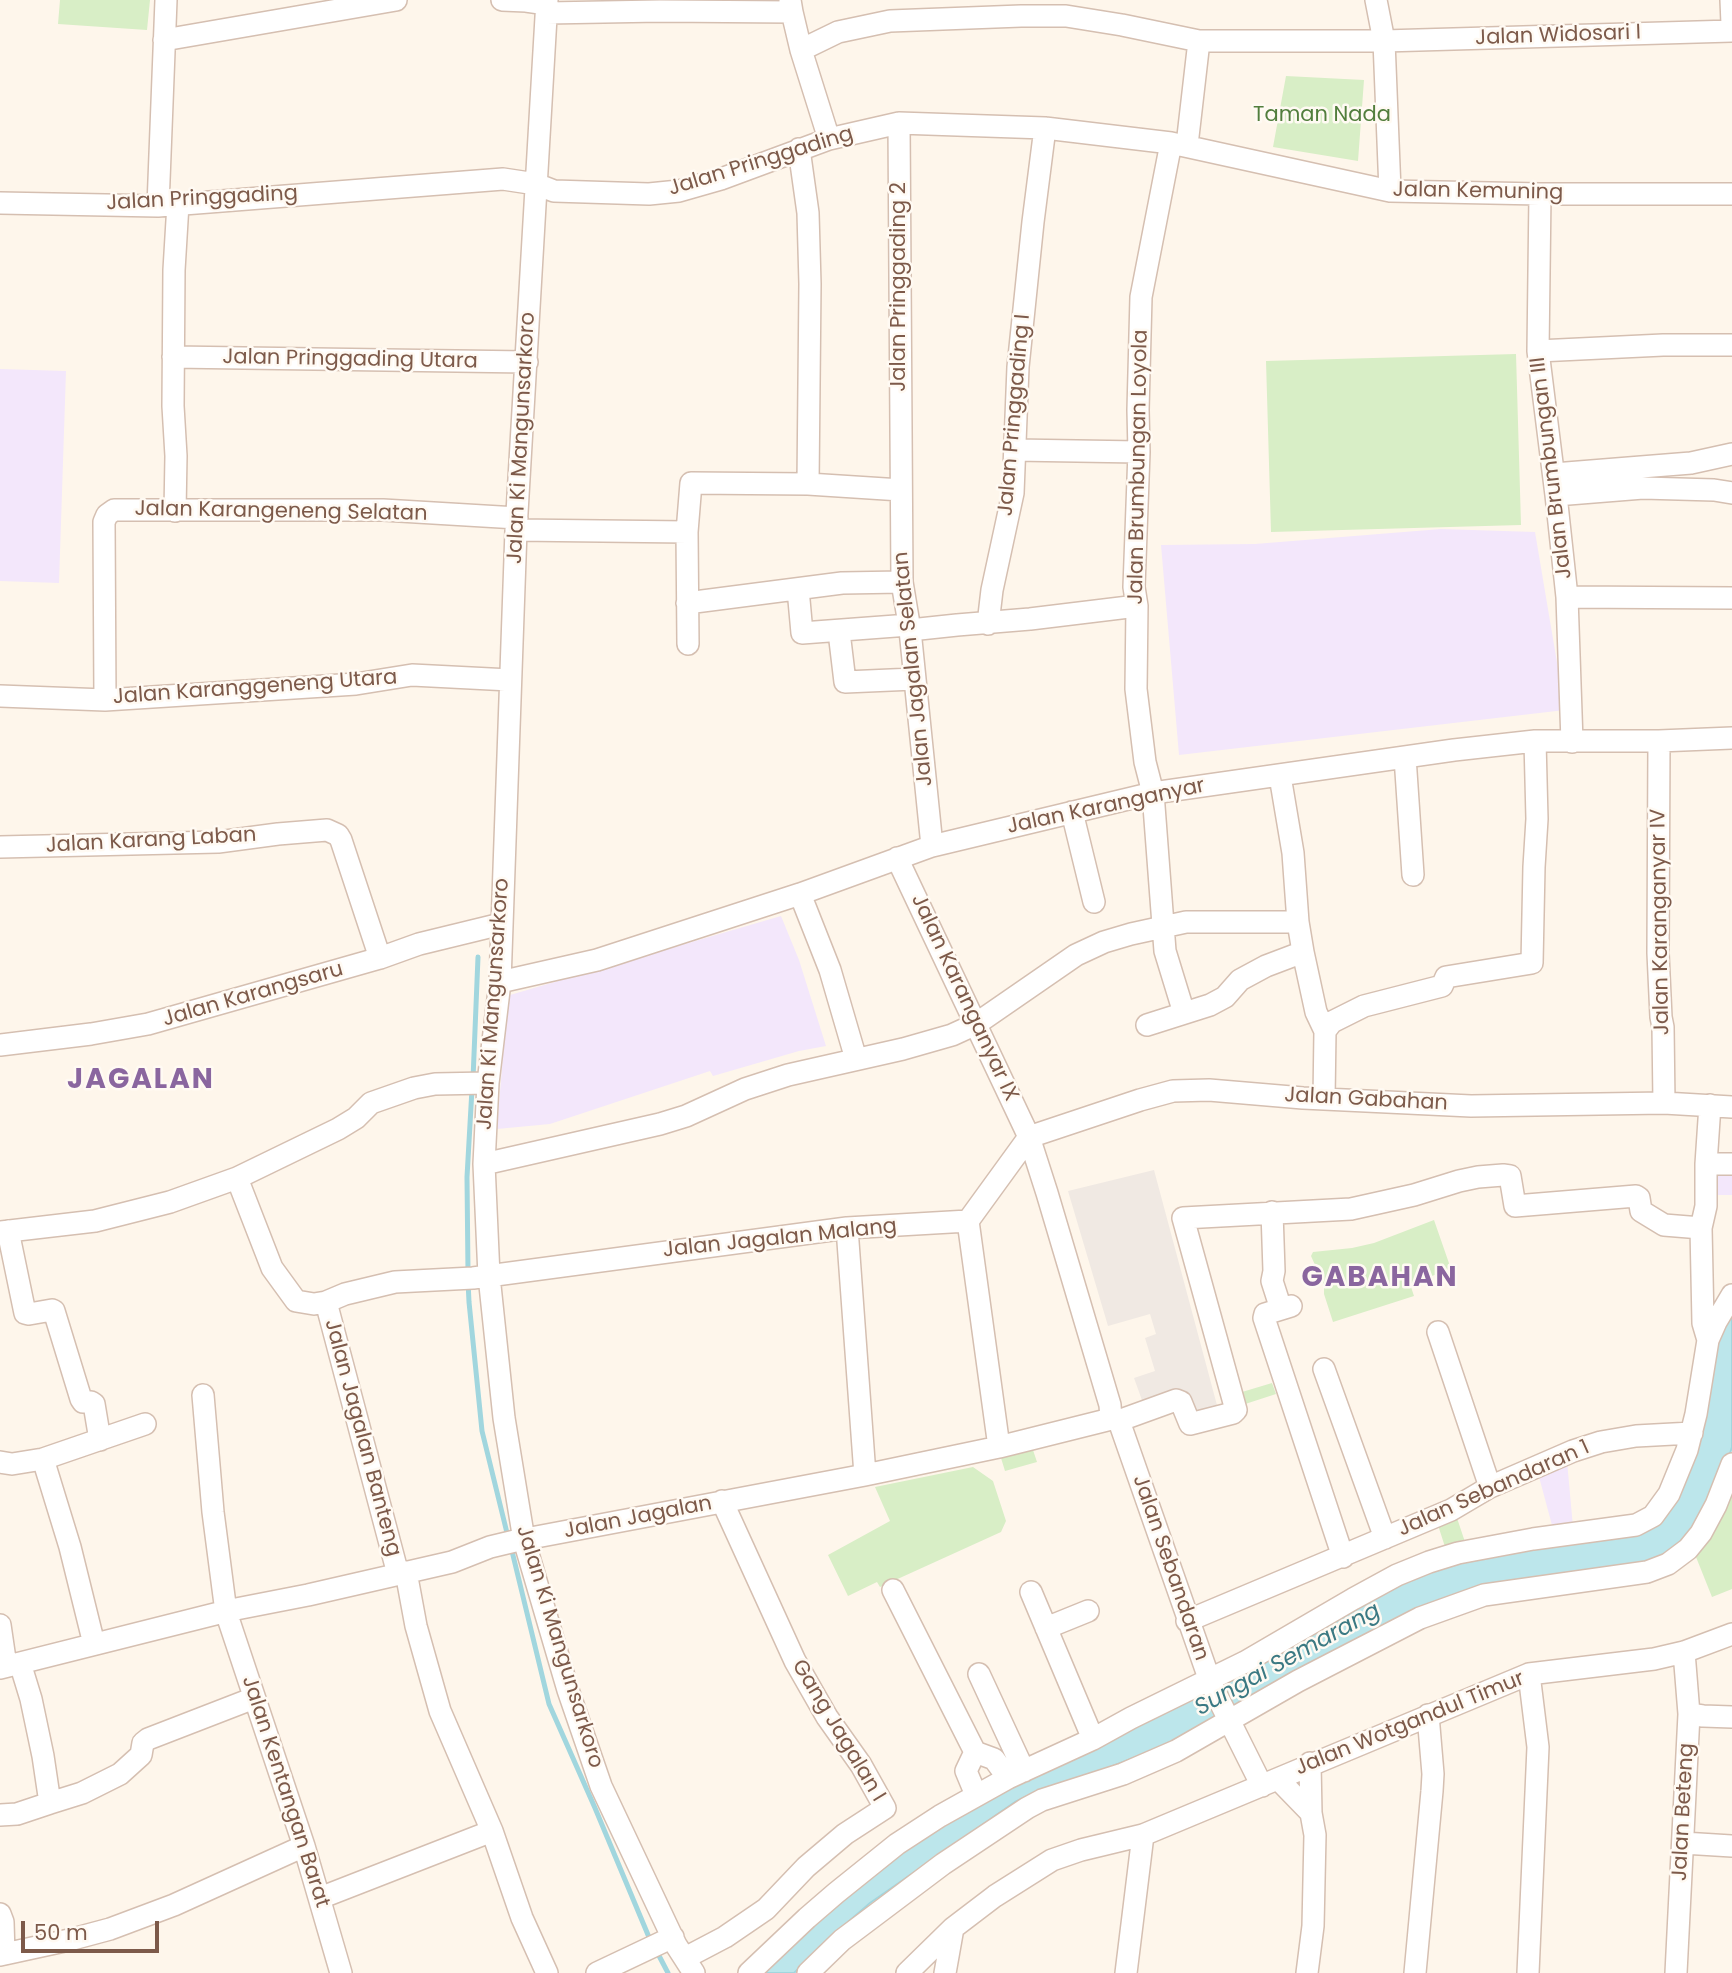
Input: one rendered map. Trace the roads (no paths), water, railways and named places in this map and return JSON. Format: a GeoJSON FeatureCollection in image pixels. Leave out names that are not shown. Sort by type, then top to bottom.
{"type":"FeatureCollection","features":[{"type":"Feature","properties":{"kind":"street"},"geometry":{"type":"LineString","coordinates":[[166,0],[164,40],[168,205],[174,270],[175,511]]}},
{"type":"Feature","properties":{"kind":"street"},"geometry":{"type":"LineString","coordinates":[[164,40],[396,0]]}},
{"type":"Feature","properties":{"kind":"street"},"geometry":{"type":"LineString","coordinates":[[502,0],[526,1],[551,8],[587,12],[660,6],[791,6],[801,50],[829,139]]}},
{"type":"Feature","properties":{"kind":"street"},"geometry":{"type":"LineString","coordinates":[[1376,0],[1384,41],[1390,191]]}},
{"type":"Feature","properties":{"kind":"street"},"geometry":{"type":"LineString","coordinates":[[1731,0],[1732,24]]}},
{"type":"Feature","properties":{"kind":"street","name":"Jalan Ki Mangunsarkoro"},"geometry":{"type":"LineString","coordinates":[[551,8],[545,187],[527,362],[517,524],[500,982],[477,1083],[484,1164],[474,1277],[504,1418],[519,1540],[601,1786],[670,1939],[689,1965]]}},
{"type":"Feature","properties":{"kind":"street","name":"Jalan Widosari I"},"geometry":{"type":"LineString","coordinates":[[801,50],[838,32],[890,21],[1021,16],[1066,16],[1122,24],[1199,41],[1384,41],[1732,31]]}},
{"type":"Feature","properties":{"kind":"street","name":"Jalan Brumbungan Loyola"},"geometry":{"type":"LineString","coordinates":[[1184,1013],[1165,951],[1162,926],[1153,793],[1145,762],[1136,689],[1137,606],[1134,587],[1141,297],[1179,144],[1199,41]]}},
{"type":"Feature","properties":{"kind":"street","name":"Jalan Pringgading"},"geometry":{"type":"LineString","coordinates":[[0,203],[168,205],[503,179],[545,187],[617,194],[649,194],[679,191],[721,179],[829,139],[899,123],[1045,128],[1179,144]]}},
{"type":"Feature","properties":{"kind":"street","name":"Jalan Pringgading 2"},"geometry":{"type":"LineString","coordinates":[[899,123],[901,450]]}},
{"type":"Feature","properties":{"kind":"street","name":"Jalan Pringgading I"},"geometry":{"type":"LineString","coordinates":[[988,624],[992,590],[1013,493],[1018,367],[1045,128]]}},
{"type":"Feature","properties":{"kind":"street","name":"Jalan Kemuning"},"geometry":{"type":"LineString","coordinates":[[1179,144],[1390,191],[1732,194]]}},
{"type":"Feature","properties":{"kind":"street"},"geometry":{"type":"LineString","coordinates":[[799,149],[808,213],[810,284],[808,484]]}},
{"type":"Feature","properties":{"kind":"street","name":"Jalan Brumbungan III"},"geometry":{"type":"LineString","coordinates":[[1540,194],[1538,351],[1567,597],[1572,742]]}},
{"type":"Feature","properties":{"kind":"street"},"geometry":{"type":"LineString","coordinates":[[1538,351],[1663,345],[1732,345]]}},
{"type":"Feature","properties":{"kind":"street","name":"Jalan Pringgading Utara"},"geometry":{"type":"LineString","coordinates":[[173,357],[527,362]]}},
{"type":"Feature","properties":{"kind":"street","name":"Jalan Jagalan Selatan"},"geometry":{"type":"LineString","coordinates":[[901,450],[902,582],[932,846]]}},
{"type":"Feature","properties":{"kind":"street"},"geometry":{"type":"LineString","coordinates":[[1015,450],[1139,452]]}},
{"type":"Feature","properties":{"kind":"street"},"geometry":{"type":"LineString","coordinates":[[1555,484],[1732,454]]}},
{"type":"Feature","properties":{"kind":"street"},"geometry":{"type":"LineString","coordinates":[[688,644],[687,531],[691,483],[808,484],[901,490]]}},
{"type":"Feature","properties":{"kind":"street"},"geometry":{"type":"LineString","coordinates":[[1555,484],[1714,489],[1732,493]]}},
{"type":"Feature","properties":{"kind":"street","name":"Jalan Karangeneng Selatan"},"geometry":{"type":"LineString","coordinates":[[105,700],[105,518],[114,510],[383,510],[517,524],[543,530],[687,531]]}},
{"type":"Feature","properties":{"kind":"street"},"geometry":{"type":"LineString","coordinates":[[687,603],[842,583],[902,582]]}},
{"type":"Feature","properties":{"kind":"street"},"geometry":{"type":"LineString","coordinates":[[799,589],[802,633],[988,624],[1137,606]]}},
{"type":"Feature","properties":{"kind":"street"},"geometry":{"type":"LineString","coordinates":[[1567,597],[1732,598]]}},
{"type":"Feature","properties":{"kind":"street"},"geometry":{"type":"LineString","coordinates":[[839,632],[845,682],[914,679]]}},
{"type":"Feature","properties":{"kind":"street","name":"Jalan Karanggeneng Utara"},"geometry":{"type":"LineString","coordinates":[[0,696],[105,700],[356,684],[412,675],[510,680]]}},
{"type":"Feature","properties":{"kind":"street","name":"Jalan Karanganyar"},"geometry":{"type":"LineString","coordinates":[[500,982],[597,960],[800,894],[932,846],[1153,793],[1535,741],[1732,738]]}},
{"type":"Feature","properties":{"kind":"street"},"geometry":{"type":"LineString","coordinates":[[1325,1031],[1332,1022],[1364,1006],[1442,986],[1446,977],[1532,963],[1537,819],[1535,741]]}},
{"type":"Feature","properties":{"kind":"street","name":"Jalan Karanganyar IV"},"geometry":{"type":"LineString","coordinates":[[1659,741],[1658,953],[1661,1017],[1664,1027],[1664,1103]]}},
{"type":"Feature","properties":{"kind":"street"},"geometry":{"type":"LineString","coordinates":[[1405,757],[1413,875]]}},
{"type":"Feature","properties":{"kind":"street"},"geometry":{"type":"LineString","coordinates":[[1280,776],[1293,853],[1303,952],[1317,1012],[1325,1031],[1324,1099]]}},
{"type":"Feature","properties":{"kind":"street"},"geometry":{"type":"LineString","coordinates":[[1072,812],[1094,902]]}},
{"type":"Feature","properties":{"kind":"street","name":"Jalan Karang Laban"},"geometry":{"type":"LineString","coordinates":[[0,847],[218,842],[278,834],[327,830],[334,832],[341,840],[380,958]]}},
{"type":"Feature","properties":{"kind":"street","name":"Jalan Karanganyar IX"},"geometry":{"type":"LineString","coordinates":[[897,858],[1029,1137]]}},
{"type":"Feature","properties":{"kind":"street"},"geometry":{"type":"LineString","coordinates":[[800,894],[832,977],[856,1059]]}},
{"type":"Feature","properties":{"kind":"street"},"geometry":{"type":"LineString","coordinates":[[484,1164],[660,1124],[788,1075],[952,1035],[976,1024],[1076,954],[1104,942],[1162,926],[1200,921],[1298,922]]}},
{"type":"Feature","properties":{"kind":"street","name":"Jalan Karangsaru"},"geometry":{"type":"LineString","coordinates":[[0,1045],[148,1024],[380,958],[419,944],[501,924]]}},
{"type":"Feature","properties":{"kind":"street"},"geometry":{"type":"LineString","coordinates":[[1147,1025],[1210,1005],[1224,997],[1240,980],[1266,966],[1303,952]]}},
{"type":"Feature","properties":{"kind":"street"},"geometry":{"type":"LineString","coordinates":[[100,1440],[94,1404],[81,1399],[54,1311],[24,1313],[4,1231],[95,1221],[170,1202],[237,1178],[338,1129],[356,1118],[371,1103],[414,1088],[435,1084],[477,1083]]}},
{"type":"Feature","properties":{"kind":"street","name":"Jalan Gabahan"},"geometry":{"type":"LineString","coordinates":[[1029,1137],[1174,1091],[1209,1090],[1471,1106],[1664,1103],[1732,1107]]}},
{"type":"Feature","properties":{"kind":"street"},"geometry":{"type":"LineString","coordinates":[[1708,1340],[1703,1323],[1701,1228],[1706,1204],[1710,1105]]}},
{"type":"Feature","properties":{"kind":"street"},"geometry":{"type":"LineString","coordinates":[[999,1447],[968,1221],[1029,1137]]}},
{"type":"Feature","properties":{"kind":"street","name":"Jalan Sebandaran"},"geometry":{"type":"LineString","coordinates":[[1029,1137],[1115,1420],[1210,1682],[1228,1719]]}},
{"type":"Feature","properties":{"kind":"street"},"geometry":{"type":"LineString","coordinates":[[1706,1164],[1732,1164]]}},
{"type":"Feature","properties":{"kind":"street"},"geometry":{"type":"LineString","coordinates":[[1343,1557],[1264,1318],[1265,1314],[1286,1307],[1272,1281],[1272,1212],[1351,1209],[1459,1181],[1503,1175],[1510,1176],[1514,1206],[1636,1196],[1639,1198],[1641,1211],[1664,1225],[1701,1228]]}},
{"type":"Feature","properties":{"kind":"street","name":"Jalan Jagalan Banteng"},"geometry":{"type":"LineString","coordinates":[[237,1178],[264,1251],[276,1275],[296,1301],[314,1304],[326,1302],[345,1294],[395,1282],[474,1277]]}},
{"type":"Feature","properties":{"kind":"street","name":"Jalan Jagalan"},"geometry":{"type":"LineString","coordinates":[[9,1666],[226,1612],[452,1562],[490,1547],[519,1540],[999,1447],[1115,1420],[1177,1400],[1181,1402],[1190,1424],[1233,1413],[1236,1410],[1183,1217],[1272,1212]]}},
{"type":"Feature","properties":{"kind":"street","name":"Jalan Jagalan Malang"},"geometry":{"type":"LineString","coordinates":[[474,1277],[848,1228],[968,1221]]}},
{"type":"Feature","properties":{"kind":"street"},"geometry":{"type":"LineString","coordinates":[[848,1228],[865,1475]]}},
{"type":"Feature","properties":{"kind":"street"},"geometry":{"type":"LineString","coordinates":[[749,1973],[807,1918],[897,1844],[976,1795],[1210,1682],[1375,1587],[1429,1562],[1491,1546],[1636,1525],[1653,1516],[1669,1494],[1678,1474],[1692,1433],[1708,1340],[1732,1295]]}},
{"type":"Feature","properties":{"kind":"street","name":"Jalan Jagalan Banteng"},"geometry":{"type":"LineString","coordinates":[[326,1302],[437,1701],[492,1831],[522,1918],[547,1973]]}},
{"type":"Feature","properties":{"kind":"street"},"geometry":{"type":"LineString","coordinates":[[1438,1332],[1490,1487]]}},
{"type":"Feature","properties":{"kind":"street"},"geometry":{"type":"LineString","coordinates":[[1324,1370],[1385,1538]]}},
{"type":"Feature","properties":{"kind":"street","name":"Jalan Kentangan Barat"},"geometry":{"type":"LineString","coordinates":[[203,1395],[213,1512],[226,1612],[304,1846],[341,1973]]}},
{"type":"Feature","properties":{"kind":"street"},"geometry":{"type":"LineString","coordinates":[[0,1462],[12,1464],[43,1459],[145,1424]]}},
{"type":"Feature","properties":{"kind":"street","name":"Jalan Sebandaran 1"},"geometry":{"type":"LineString","coordinates":[[1187,1621],[1343,1557],[1451,1510],[1490,1487],[1601,1442],[1636,1436],[1692,1433]]}},
{"type":"Feature","properties":{"kind":"street"},"geometry":{"type":"LineString","coordinates":[[43,1459],[70,1547],[94,1644]]}},
{"type":"Feature","properties":{"kind":"street"},"geometry":{"type":"LineString","coordinates":[[808,1973],[858,1927],[943,1864],[1027,1808],[1042,1800],[1123,1774],[1176,1751],[1228,1719],[1420,1618],[1484,1595],[1647,1572],[1668,1563],[1688,1549],[1701,1533],[1716,1505],[1732,1464]]}},
{"type":"Feature","properties":{"kind":"street","name":"Gang Jagalan I"},"geometry":{"type":"LineString","coordinates":[[689,1965],[766,1909],[806,1867],[845,1834],[885,1808],[861,1765],[820,1706],[795,1661],[722,1501]]}},
{"type":"Feature","properties":{"kind":"street"},"geometry":{"type":"LineString","coordinates":[[893,1590],[975,1752],[994,1759],[1016,1774]]}},
{"type":"Feature","properties":{"kind":"street"},"geometry":{"type":"LineString","coordinates":[[1031,1592],[1093,1739]]}},
{"type":"Feature","properties":{"kind":"street"},"geometry":{"type":"LineString","coordinates":[[1046,1628],[1088,1611]]}},
{"type":"Feature","properties":{"kind":"street"},"geometry":{"type":"LineString","coordinates":[[0,1625],[9,1666],[30,1697],[50,1803]]}},
{"type":"Feature","properties":{"kind":"street","name":"Jalan Wotgandul Timur"},"geometry":{"type":"LineString","coordinates":[[907,1973],[953,1928],[995,1896],[1052,1860],[1143,1835],[1310,1763],[1529,1674],[1685,1652],[1732,1634]]}},
{"type":"Feature","properties":{"kind":"street","name":"Jalan Beteng"},"geometry":{"type":"LineString","coordinates":[[1675,1973],[1689,1713],[1685,1652]]}},
{"type":"Feature","properties":{"kind":"street"},"geometry":{"type":"LineString","coordinates":[[979,1674],[1016,1774]]}},
{"type":"Feature","properties":{"kind":"street"},"geometry":{"type":"LineString","coordinates":[[1528,1973],[1538,1746],[1529,1674]]}},
{"type":"Feature","properties":{"kind":"street"},"geometry":{"type":"LineString","coordinates":[[0,1815],[17,1814],[82,1793],[120,1774],[141,1755],[143,1743],[148,1739],[254,1698]]}},
{"type":"Feature","properties":{"kind":"street"},"geometry":{"type":"LineString","coordinates":[[1689,1713],[1732,1717]]}},
{"type":"Feature","properties":{"kind":"street"},"geometry":{"type":"LineString","coordinates":[[1415,1973],[1433,1774],[1427,1715]]}},
{"type":"Feature","properties":{"kind":"street"},"geometry":{"type":"LineString","coordinates":[[1228,1719],[1270,1782],[1311,1813]]}},
{"type":"Feature","properties":{"kind":"street"},"geometry":{"type":"LineString","coordinates":[[975,1752],[966,1771],[976,1795]]}},
{"type":"Feature","properties":{"kind":"street"},"geometry":{"type":"LineString","coordinates":[[1307,1973],[1313,1913],[1315,1835],[1311,1813],[1310,1763]]}},
{"type":"Feature","properties":{"kind":"street"},"geometry":{"type":"LineString","coordinates":[[320,1898],[492,1831]]}},
{"type":"Feature","properties":{"kind":"street"},"geometry":{"type":"LineString","coordinates":[[1126,1973],[1143,1835]]}},
{"type":"Feature","properties":{"kind":"street"},"geometry":{"type":"LineString","coordinates":[[1683,1843],[1732,1846]]}},
{"type":"Feature","properties":{"kind":"street"},"geometry":{"type":"LineString","coordinates":[[0,1914],[3,1922],[2,1954],[69,1940],[110,1929],[174,1905],[304,1846]]}},
{"type":"Feature","properties":{"kind":"street"},"geometry":{"type":"LineString","coordinates":[[945,1973],[953,1928]]}},
{"type":"Feature","properties":{"kind":"street"},"geometry":{"type":"LineString","coordinates":[[597,1973],[670,1939]]}},
{"type":"Feature","properties":{"kind":"water","name":"Sungai Semarang"},"geometry":{"type":"Polygon","coordinates":[[[1732,1307],[1732,1447],[1727,1463],[1687,1540],[1655,1563],[1523,1582],[1162,1747],[1087,1776],[1045,1788],[1015,1802],[870,1903],[794,1973],[758,1973],[884,1862],[962,1810],[1426,1568],[1656,1522],[1713,1348],[1732,1307]]]}},
{"type":"Feature","properties":{"kind":"waterway"},"geometry":{"type":"LineString","coordinates":[[473,1079],[478,957]]}},
{"type":"Feature","properties":{"kind":"waterway"},"geometry":{"type":"LineString","coordinates":[[468,1272],[467,1177],[472,1089]]}},
{"type":"Feature","properties":{"kind":"waterway"},"geometry":{"type":"LineString","coordinates":[[468,1281],[482,1431],[508,1537]]}},
{"type":"Feature","properties":{"kind":"waterway"},"geometry":{"type":"LineString","coordinates":[[511,1547],[549,1704],[651,1942]]}},
{"type":"Feature","properties":{"kind":"waterway"},"geometry":{"type":"LineString","coordinates":[[656,1950],[668,1973]]}},
{"type":"Feature","properties":{"kind":"district","name":"JAGALAN"},"geometry":{"type":"Point","coordinates":[141,1081]}},
{"type":"Feature","properties":{"kind":"district","name":"GABAHAN"},"geometry":{"type":"Point","coordinates":[1380,1279]}},
{"type":"Feature","properties":{"kind":"park label","name":"Taman Nada"},"geometry":{"type":"Point","coordinates":[1322,116]}}]}
